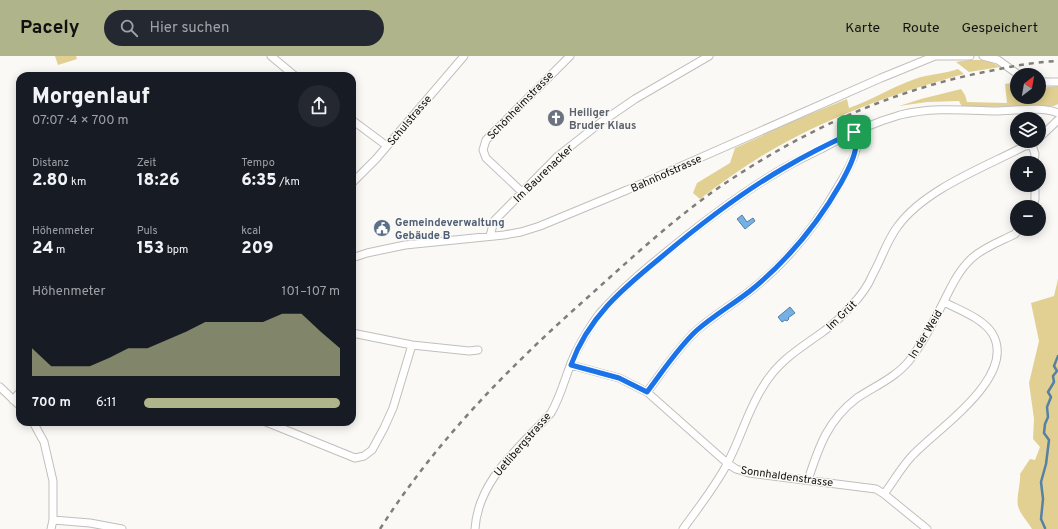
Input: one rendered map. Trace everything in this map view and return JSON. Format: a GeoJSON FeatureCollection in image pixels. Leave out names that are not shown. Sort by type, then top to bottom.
{"type":"FeatureCollection","features":[{"type":"Feature","properties":{"kind":"street"},"geometry":{"type":"LineString","coordinates":[[271,56],[290,72]]}},
{"type":"Feature","properties":{"kind":"street","name":"Schulstrasse"},"geometry":{"type":"LineString","coordinates":[[356,179],[387,146],[464,56]]}},
{"type":"Feature","properties":{"kind":"street","name":"Schönheimstrasse"},"geometry":{"type":"LineString","coordinates":[[522,192],[486,158],[483,146],[490,135],[570,56]]}},
{"type":"Feature","properties":{"kind":"street","name":"Im Baurenacker"},"geometry":{"type":"LineString","coordinates":[[490,236],[494,220],[558,156],[600,123],[635,99],[709,56]]}},
{"type":"Feature","properties":{"kind":"street","name":"Bahnhofstrasse"},"geometry":{"type":"LineString","coordinates":[[356,257],[405,245],[521,232],[548,223],[628,190],[881,78],[935,56],[970,56]]}},
{"type":"Feature","properties":{"kind":"street"},"geometry":{"type":"LineString","coordinates":[[983,56],[998,60],[1010,69]]}},
{"type":"Feature","properties":{"kind":"street"},"geometry":{"type":"LineString","coordinates":[[1046,82],[1058,82]]}},
{"type":"Feature","properties":{"kind":"street","name":"Uetlibergstrasse"},"geometry":{"type":"LineString","coordinates":[[474,529],[476,516],[487,486],[494,474],[550,412],[556,403],[585,335],[600,314],[613,299],[668,251],[748,191],[785,167],[854,132],[901,115],[958,109],[995,111],[1029,110],[1052,111],[1058,113]]}},
{"type":"Feature","properties":{"kind":"street"},"geometry":{"type":"LineString","coordinates":[[1046,131],[1058,120]]}},
{"type":"Feature","properties":{"kind":"street"},"geometry":{"type":"LineString","coordinates":[[356,123],[387,146]]}},
{"type":"Feature","properties":{"kind":"street"},"geometry":{"type":"LineString","coordinates":[[647,392],[677,351],[697,331],[772,272],[808,233],[832,198],[851,162],[857,142],[854,132]]}},
{"type":"Feature","properties":{"kind":"street","name":"Im Grüt"},"geometry":{"type":"LineString","coordinates":[[683,529],[720,477],[728,463],[757,396],[772,373],[789,355],[826,330],[852,306],[867,286],[893,233],[905,216],[923,200],[940,190],[1021,148]]}},
{"type":"Feature","properties":{"kind":"street","name":"In der Weid"},"geometry":{"type":"LineString","coordinates":[[808,480],[830,425],[845,408],[903,368],[921,344],[957,275],[971,259],[984,249],[1011,236]]}},
{"type":"Feature","properties":{"kind":"street"},"geometry":{"type":"LineString","coordinates":[[884,494],[910,457],[963,410],[991,375],[996,364],[996,345],[993,335],[988,328],[944,302]]}},
{"type":"Feature","properties":{"kind":"street"},"geometry":{"type":"LineString","coordinates":[[356,334],[412,345],[469,351],[478,350]]}},
{"type":"Feature","properties":{"kind":"street"},"geometry":{"type":"LineString","coordinates":[[276,426],[355,458],[364,456],[372,450],[393,408],[412,345]]}},
{"type":"Feature","properties":{"kind":"street","name":"Sonnhaldenstrasse"},"geometry":{"type":"LineString","coordinates":[[571,365],[619,378],[647,392],[736,469],[749,473],[876,489],[927,529]]}},
{"type":"Feature","properties":{"kind":"street"},"geometry":{"type":"LineString","coordinates":[[0,387],[3,395],[14,400],[16,397]]}},
{"type":"Feature","properties":{"kind":"street"},"geometry":{"type":"LineString","coordinates":[[35,426],[44,442],[52,481],[53,520],[51,529]]}},
{"type":"Feature","properties":{"kind":"street"},"geometry":{"type":"LineString","coordinates":[[53,520],[90,523],[122,529]]}},
{"type":"Feature","properties":{"kind":"shaded area"},"geometry":{"type":"Polygon","coordinates":[[[55,56],[76,56],[77,59],[58,65],[55,56]]]}},
{"type":"Feature","properties":{"kind":"shaded area"},"geometry":{"type":"Polygon","coordinates":[[[988,60],[1000,67],[969,72],[956,62],[988,60]]]}},
{"type":"Feature","properties":{"kind":"shaded area"},"geometry":{"type":"Polygon","coordinates":[[[958,69],[964,74],[913,89],[862,107],[837,117],[789,141],[756,159],[700,199],[693,193],[697,183],[730,163],[735,148],[798,119],[847,99],[849,108],[915,79],[958,69]]]}},
{"type":"Feature","properties":{"kind":"shaded area"},"geometry":{"type":"Polygon","coordinates":[[[1010,83],[1010,104],[1046,104],[1046,87],[1058,86],[1058,104],[1054,106],[962,107],[959,101],[927,102],[899,106],[961,89],[967,102],[1007,103],[1005,84],[1010,83]]]}},
{"type":"Feature","properties":{"kind":"shaded area"},"geometry":{"type":"Polygon","coordinates":[[[1058,279],[1058,529],[1032,529],[1020,512],[1018,506],[1020,474],[1030,459],[1035,460],[1040,447],[1033,439],[1034,419],[1029,383],[1039,341],[1031,303],[1054,296],[1058,279]]]}},
{"type":"Feature","properties":{"kind":"water"},"geometry":{"type":"Polygon","coordinates":[[[742,215],[747,222],[753,218],[755,221],[745,229],[737,219],[742,215]]]}},
{"type":"Feature","properties":{"kind":"water"},"geometry":{"type":"Polygon","coordinates":[[[790,307],[795,313],[788,318],[789,319],[787,321],[785,320],[782,322],[778,317],[790,307]]]}},
{"type":"Feature","properties":{"kind":"waterway"},"geometry":{"type":"LineString","coordinates":[[1045,528],[1041,519],[1043,499],[1041,482],[1046,464],[1049,440],[1044,433],[1045,424],[1048,417],[1047,407],[1051,397],[1048,392],[1054,382],[1053,376],[1057,371],[1054,366],[1058,356]]}},
{"type":"Feature","properties":{"kind":"railway"},"geometry":{"type":"LineString","coordinates":[[380,529],[425,465],[475,406],[502,378],[558,324],[632,257],[711,193],[743,172],[810,133],[879,102],[952,79],[1016,66],[1058,61]]}},
{"type":"Feature","properties":{"kind":"place","name":"Heiliger Bruder Klaus"},"geometry":{"type":"Point","coordinates":[556,118]}},
{"type":"Feature","properties":{"kind":"place","name":"Gemeindeverwaltung Gebäude B"},"geometry":{"type":"Point","coordinates":[382,228]}},
{"type":"Feature","properties":{"kind":"route"},"geometry":{"type":"LineString","coordinates":[[854,132],[857,142],[851,162],[832,198],[808,233],[785,260],[772,272],[708,321],[687,340],[677,351],[647,392],[619,378],[571,365],[575,354],[592,323],[613,299],[668,251],[748,191],[785,167],[854,132]]}}]}
